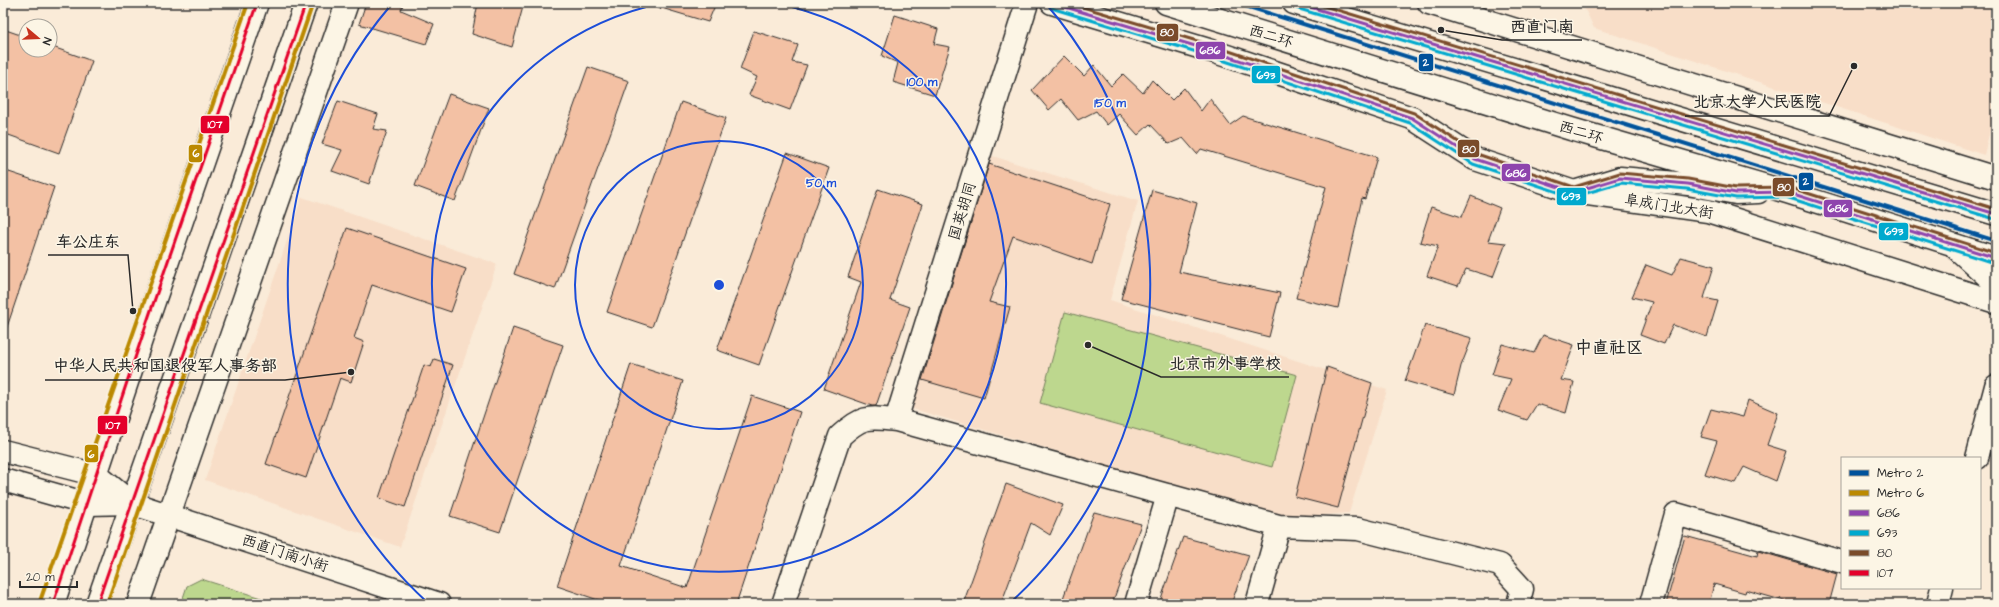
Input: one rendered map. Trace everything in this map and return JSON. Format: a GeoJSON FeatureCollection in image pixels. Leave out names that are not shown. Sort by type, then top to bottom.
{"type":"FeatureCollection","features":[{"type":"Feature","properties":{"kind":"main road"},"geometry":{"type":"LineString","coordinates":[[53,604],[88,504],[149,316],[257,3]]}},
{"type":"Feature","properties":{"kind":"main road"},"geometry":{"type":"LineString","coordinates":[[97,604],[306,3]]}},
{"type":"Feature","properties":{"kind":"main road"},"geometry":{"type":"LineString","coordinates":[[138,604],[347,3]]}},
{"type":"Feature","properties":{"kind":"main road","name":"国英胡同"},"geometry":{"type":"LineString","coordinates":[[896,420],[1027,3]]}},
{"type":"Feature","properties":{"kind":"main road","name":"阜成门北大街"},"geometry":{"type":"LineString","coordinates":[[1052,3],[1212,51],[1412,118],[1474,159],[1574,192],[1708,211],[1996,302]]}},
{"type":"Feature","properties":{"kind":"main road","name":"西二环"},"geometry":{"type":"LineString","coordinates":[[1166,3],[1571,129],[1787,192],[1996,258]]}},
{"type":"Feature","properties":{"kind":"main road"},"geometry":{"type":"LineString","coordinates":[[1429,3],[1996,178]]}},
{"type":"Feature","properties":{"kind":"main road"},"geometry":{"type":"LineString","coordinates":[[1297,4],[1996,214]]}},
{"type":"Feature","properties":{"kind":"main road"},"geometry":{"type":"LineString","coordinates":[[1574,192],[1620,178],[1688,184],[1736,193],[1787,192]]}},
{"type":"Feature","properties":{"kind":"main road"},"geometry":{"type":"LineString","coordinates":[[1943,242],[1958,249],[1996,284]]}},
{"type":"Feature","properties":{"kind":"main road"},"geometry":{"type":"LineString","coordinates":[[1977,457],[1996,386]]}},
{"type":"Feature","properties":{"kind":"main road"},"geometry":{"type":"LineString","coordinates":[[783,604],[840,436],[852,425],[870,417],[896,420],[1278,526],[1358,529],[1500,565],[1522,589],[1518,604]]}},
{"type":"Feature","properties":{"kind":"main road","name":"西直门南小街"},"geometry":{"type":"LineString","coordinates":[[3,451],[97,475],[132,503]]}},
{"type":"Feature","properties":{"kind":"main road","name":"西直门南小街"},"geometry":{"type":"LineString","coordinates":[[3,480],[88,504],[132,503],[439,604]]}},
{"type":"Feature","properties":{"kind":"main road"},"geometry":{"type":"LineString","coordinates":[[1136,604],[1168,495]]}},
{"type":"Feature","properties":{"kind":"main road"},"geometry":{"type":"LineString","coordinates":[[1651,604],[1676,514],[1841,562]]}},
{"type":"Feature","properties":{"kind":"main road"},"geometry":{"type":"LineString","coordinates":[[1257,604],[1278,526]]}},
{"type":"Feature","properties":{"kind":"shaded area"},"geometry":{"type":"Polygon","coordinates":[[[1582,3],[1996,3],[1996,105],[1984,155],[1594,28],[1582,3]]]}},
{"type":"Feature","properties":{"kind":"shaded area"},"geometry":{"type":"Polygon","coordinates":[[[986,154],[1138,201],[1110,300],[1387,390],[1349,513],[1283,518],[910,408],[986,154]]]}},
{"type":"Feature","properties":{"kind":"shaded area"},"geometry":{"type":"Polygon","coordinates":[[[302,197],[497,264],[400,547],[205,480],[302,197]]]}},
{"type":"Feature","properties":{"kind":"green space"},"geometry":{"type":"Polygon","coordinates":[[[1065,312],[1297,375],[1272,467],[1040,403],[1065,312]]]}},
{"type":"Feature","properties":{"kind":"green space"},"geometry":{"type":"Polygon","coordinates":[[[201,579],[280,604],[181,604],[187,586],[201,579]]]}},
{"type":"Feature","properties":{"kind":"building"},"geometry":{"type":"Polygon","coordinates":[[[366,3],[404,3],[401,10],[434,24],[426,44],[359,24],[366,3]]]}},
{"type":"Feature","properties":{"kind":"building"},"geometry":{"type":"Polygon","coordinates":[[[478,3],[524,3],[512,47],[472,34],[478,3]]]}},
{"type":"Feature","properties":{"kind":"building"},"geometry":{"type":"Polygon","coordinates":[[[658,3],[716,3],[708,22],[658,7],[658,3]]]}},
{"type":"Feature","properties":{"kind":"building"},"geometry":{"type":"Polygon","coordinates":[[[895,15],[938,29],[934,44],[950,47],[935,95],[893,82],[898,63],[882,56],[895,15]]]}},
{"type":"Feature","properties":{"kind":"building"},"geometry":{"type":"Polygon","coordinates":[[[3,29],[18,34],[18,58],[58,58],[58,49],[92,61],[59,153],[3,133],[3,29]]]}},
{"type":"Feature","properties":{"kind":"building"},"geometry":{"type":"Polygon","coordinates":[[[754,31],[798,45],[792,62],[807,65],[790,110],[749,95],[757,77],[740,69],[754,31]]]}},
{"type":"Feature","properties":{"kind":"building"},"geometry":{"type":"Polygon","coordinates":[[[1064,56],[1084,76],[1094,65],[1111,86],[1123,74],[1143,93],[1152,80],[1172,100],[1184,88],[1201,111],[1210,99],[1230,125],[1243,116],[1377,157],[1365,199],[1362,198],[1338,308],[1296,298],[1326,187],[1201,149],[1197,154],[1183,138],[1169,144],[1150,124],[1138,135],[1119,114],[1107,125],[1096,111],[1078,120],[1061,99],[1049,110],[1032,90],[1064,56]]]}},
{"type":"Feature","properties":{"kind":"building"},"geometry":{"type":"Polygon","coordinates":[[[588,67],[629,81],[555,289],[514,274],[588,67]]]}},
{"type":"Feature","properties":{"kind":"building"},"geometry":{"type":"Polygon","coordinates":[[[449,94],[489,108],[455,201],[415,186],[449,94]]]}},
{"type":"Feature","properties":{"kind":"building"},"geometry":{"type":"Polygon","coordinates":[[[338,101],[378,114],[373,129],[387,131],[369,184],[332,171],[342,150],[322,144],[338,101]]]}},
{"type":"Feature","properties":{"kind":"building"},"geometry":{"type":"Polygon","coordinates":[[[681,102],[726,118],[652,327],[607,312],[681,102]]]}},
{"type":"Feature","properties":{"kind":"building"},"geometry":{"type":"Polygon","coordinates":[[[787,153],[829,168],[759,365],[717,350],[787,153]]]}},
{"type":"Feature","properties":{"kind":"building"},"geometry":{"type":"Polygon","coordinates":[[[989,164],[1110,204],[1092,264],[1013,236],[989,302],[1010,307],[984,398],[922,380],[989,164]]]}},
{"type":"Feature","properties":{"kind":"building"},"geometry":{"type":"Polygon","coordinates":[[[3,170],[54,187],[6,330],[3,330],[3,170]]]}},
{"type":"Feature","properties":{"kind":"building"},"geometry":{"type":"Polygon","coordinates":[[[878,189],[923,204],[890,300],[910,307],[876,406],[872,406],[824,389],[861,282],[848,277],[878,189]]]}},
{"type":"Feature","properties":{"kind":"building"},"geometry":{"type":"Polygon","coordinates":[[[1152,190],[1197,203],[1179,272],[1280,293],[1269,337],[1121,299],[1152,190]]]}},
{"type":"Feature","properties":{"kind":"building"},"geometry":{"type":"Polygon","coordinates":[[[1471,196],[1500,208],[1488,241],[1506,243],[1493,277],[1466,269],[1458,286],[1427,276],[1438,246],[1420,242],[1431,207],[1462,217],[1471,196]]]}},
{"type":"Feature","properties":{"kind":"building"},"geometry":{"type":"Polygon","coordinates":[[[347,228],[466,269],[451,312],[372,285],[354,338],[364,342],[351,382],[340,378],[306,478],[266,464],[347,228]]]}},
{"type":"Feature","properties":{"kind":"building"},"geometry":{"type":"Polygon","coordinates":[[[1681,257],[1714,266],[1704,298],[1718,301],[1707,337],[1673,325],[1664,344],[1640,335],[1652,302],[1632,297],[1646,265],[1672,275],[1681,257]]]}},
{"type":"Feature","properties":{"kind":"building"},"geometry":{"type":"Polygon","coordinates":[[[1425,325],[1472,338],[1461,366],[1454,395],[1405,381],[1425,325]]]}},
{"type":"Feature","properties":{"kind":"building"},"geometry":{"type":"Polygon","coordinates":[[[513,328],[563,345],[500,532],[450,516],[513,328]]]}},
{"type":"Feature","properties":{"kind":"building"},"geometry":{"type":"Polygon","coordinates":[[[1543,335],[1574,345],[1561,380],[1574,382],[1566,413],[1537,404],[1527,420],[1498,410],[1511,379],[1492,375],[1502,344],[1534,353],[1543,335]]]}},
{"type":"Feature","properties":{"kind":"building"},"geometry":{"type":"Polygon","coordinates":[[[434,359],[453,365],[405,507],[379,498],[424,365],[431,367],[434,359]]]}},
{"type":"Feature","properties":{"kind":"building"},"geometry":{"type":"Polygon","coordinates":[[[631,364],[683,381],[621,566],[687,588],[752,396],[800,412],[736,604],[610,604],[557,586],[631,364]]]}},
{"type":"Feature","properties":{"kind":"building"},"geometry":{"type":"Polygon","coordinates":[[[1327,367],[1372,383],[1338,508],[1295,497],[1327,367]]]}},
{"type":"Feature","properties":{"kind":"building"},"geometry":{"type":"Polygon","coordinates":[[[1748,400],[1778,413],[1767,445],[1786,451],[1776,481],[1744,467],[1735,483],[1705,474],[1717,441],[1701,437],[1711,409],[1743,417],[1748,400]]]}},
{"type":"Feature","properties":{"kind":"building"},"geometry":{"type":"Polygon","coordinates":[[[1006,484],[1063,505],[1050,535],[1031,523],[1001,604],[963,604],[1006,484]]]}},
{"type":"Feature","properties":{"kind":"building"},"geometry":{"type":"Polygon","coordinates":[[[1094,512],[1141,524],[1112,604],[1061,604],[1094,512]]]}},
{"type":"Feature","properties":{"kind":"building"},"geometry":{"type":"Polygon","coordinates":[[[1685,536],[1757,556],[1758,551],[1837,574],[1829,604],[1795,604],[1746,590],[1745,593],[1714,584],[1709,604],[1666,604],[1685,536]]]}},
{"type":"Feature","properties":{"kind":"building"},"geometry":{"type":"Polygon","coordinates":[[[1183,537],[1249,555],[1231,604],[1159,604],[1183,537]]]}},
{"type":"Feature","properties":{"kind":"metro line","name":"6"},"geometry":{"type":"LineString","coordinates":[[39,604],[248,3]]}},
{"type":"Feature","properties":{"kind":"metro line","name":"6"},"geometry":{"type":"LineString","coordinates":[[107,604],[313,3]]}},
{"type":"Feature","properties":{"kind":"metro line","name":"2"},"geometry":{"type":"LineString","coordinates":[[1236,3],[1996,241]]}},
{"type":"Feature","properties":{"kind":"transit line","name":"107"},"geometry":{"type":"LineString","coordinates":[[53,604],[149,316],[257,3]]}},
{"type":"Feature","properties":{"kind":"transit line","name":"107"},"geometry":{"type":"LineString","coordinates":[[97,604],[306,3]]}},
{"type":"Feature","properties":{"kind":"transit line","name":"686"},"geometry":{"type":"LineString","coordinates":[[1052,3],[1212,51],[1412,118],[1475,159],[1574,192],[1620,178],[1688,184],[1736,193],[1787,192],[1996,258]]}},
{"type":"Feature","properties":{"kind":"transit line","name":"80"},"geometry":{"type":"LineString","coordinates":[[1069,3],[1214,46],[1414,113],[1477,154],[1574,187],[1620,173],[1688,179],[1736,188],[1788,187],[1996,253]]}},
{"type":"Feature","properties":{"kind":"transit line","name":"686"},"geometry":{"type":"LineString","coordinates":[[1297,3],[1996,214]]}},
{"type":"Feature","properties":{"kind":"transit line","name":"80"},"geometry":{"type":"LineString","coordinates":[[1314,3],[1996,209]]}},
{"type":"Feature","properties":{"kind":"transit line","name":"693"},"geometry":{"type":"LineString","coordinates":[[1051,8],[1210,56],[1410,123],[1473,164],[1573,197],[1621,183],[1687,189],[1736,198],[1786,197],[1994,263]]}},
{"type":"Feature","properties":{"kind":"transit line","name":"693"},"geometry":{"type":"LineString","coordinates":[[1296,8],[1995,219]]}},
{"type":"Feature","properties":{"kind":"place","name":"西直门南"},"geometry":{"type":"Point","coordinates":[1441,30]}},
{"type":"Feature","properties":{"kind":"place","name":"北京大学人民医院"},"geometry":{"type":"Point","coordinates":[1854,66]}},
{"type":"Feature","properties":{"kind":"place","name":"车公庄东"},"geometry":{"type":"Point","coordinates":[133,311]}},
{"type":"Feature","properties":{"kind":"place","name":"北京市外事学校"},"geometry":{"type":"Point","coordinates":[1088,345]}},
{"type":"Feature","properties":{"kind":"place","name":"中华人民共和国退役军人事务部"},"geometry":{"type":"Point","coordinates":[351,372]}},
{"type":"Feature","properties":{"kind":"district","name":"中直社区"},"geometry":{"type":"Point","coordinates":[1609,347]}}]}
